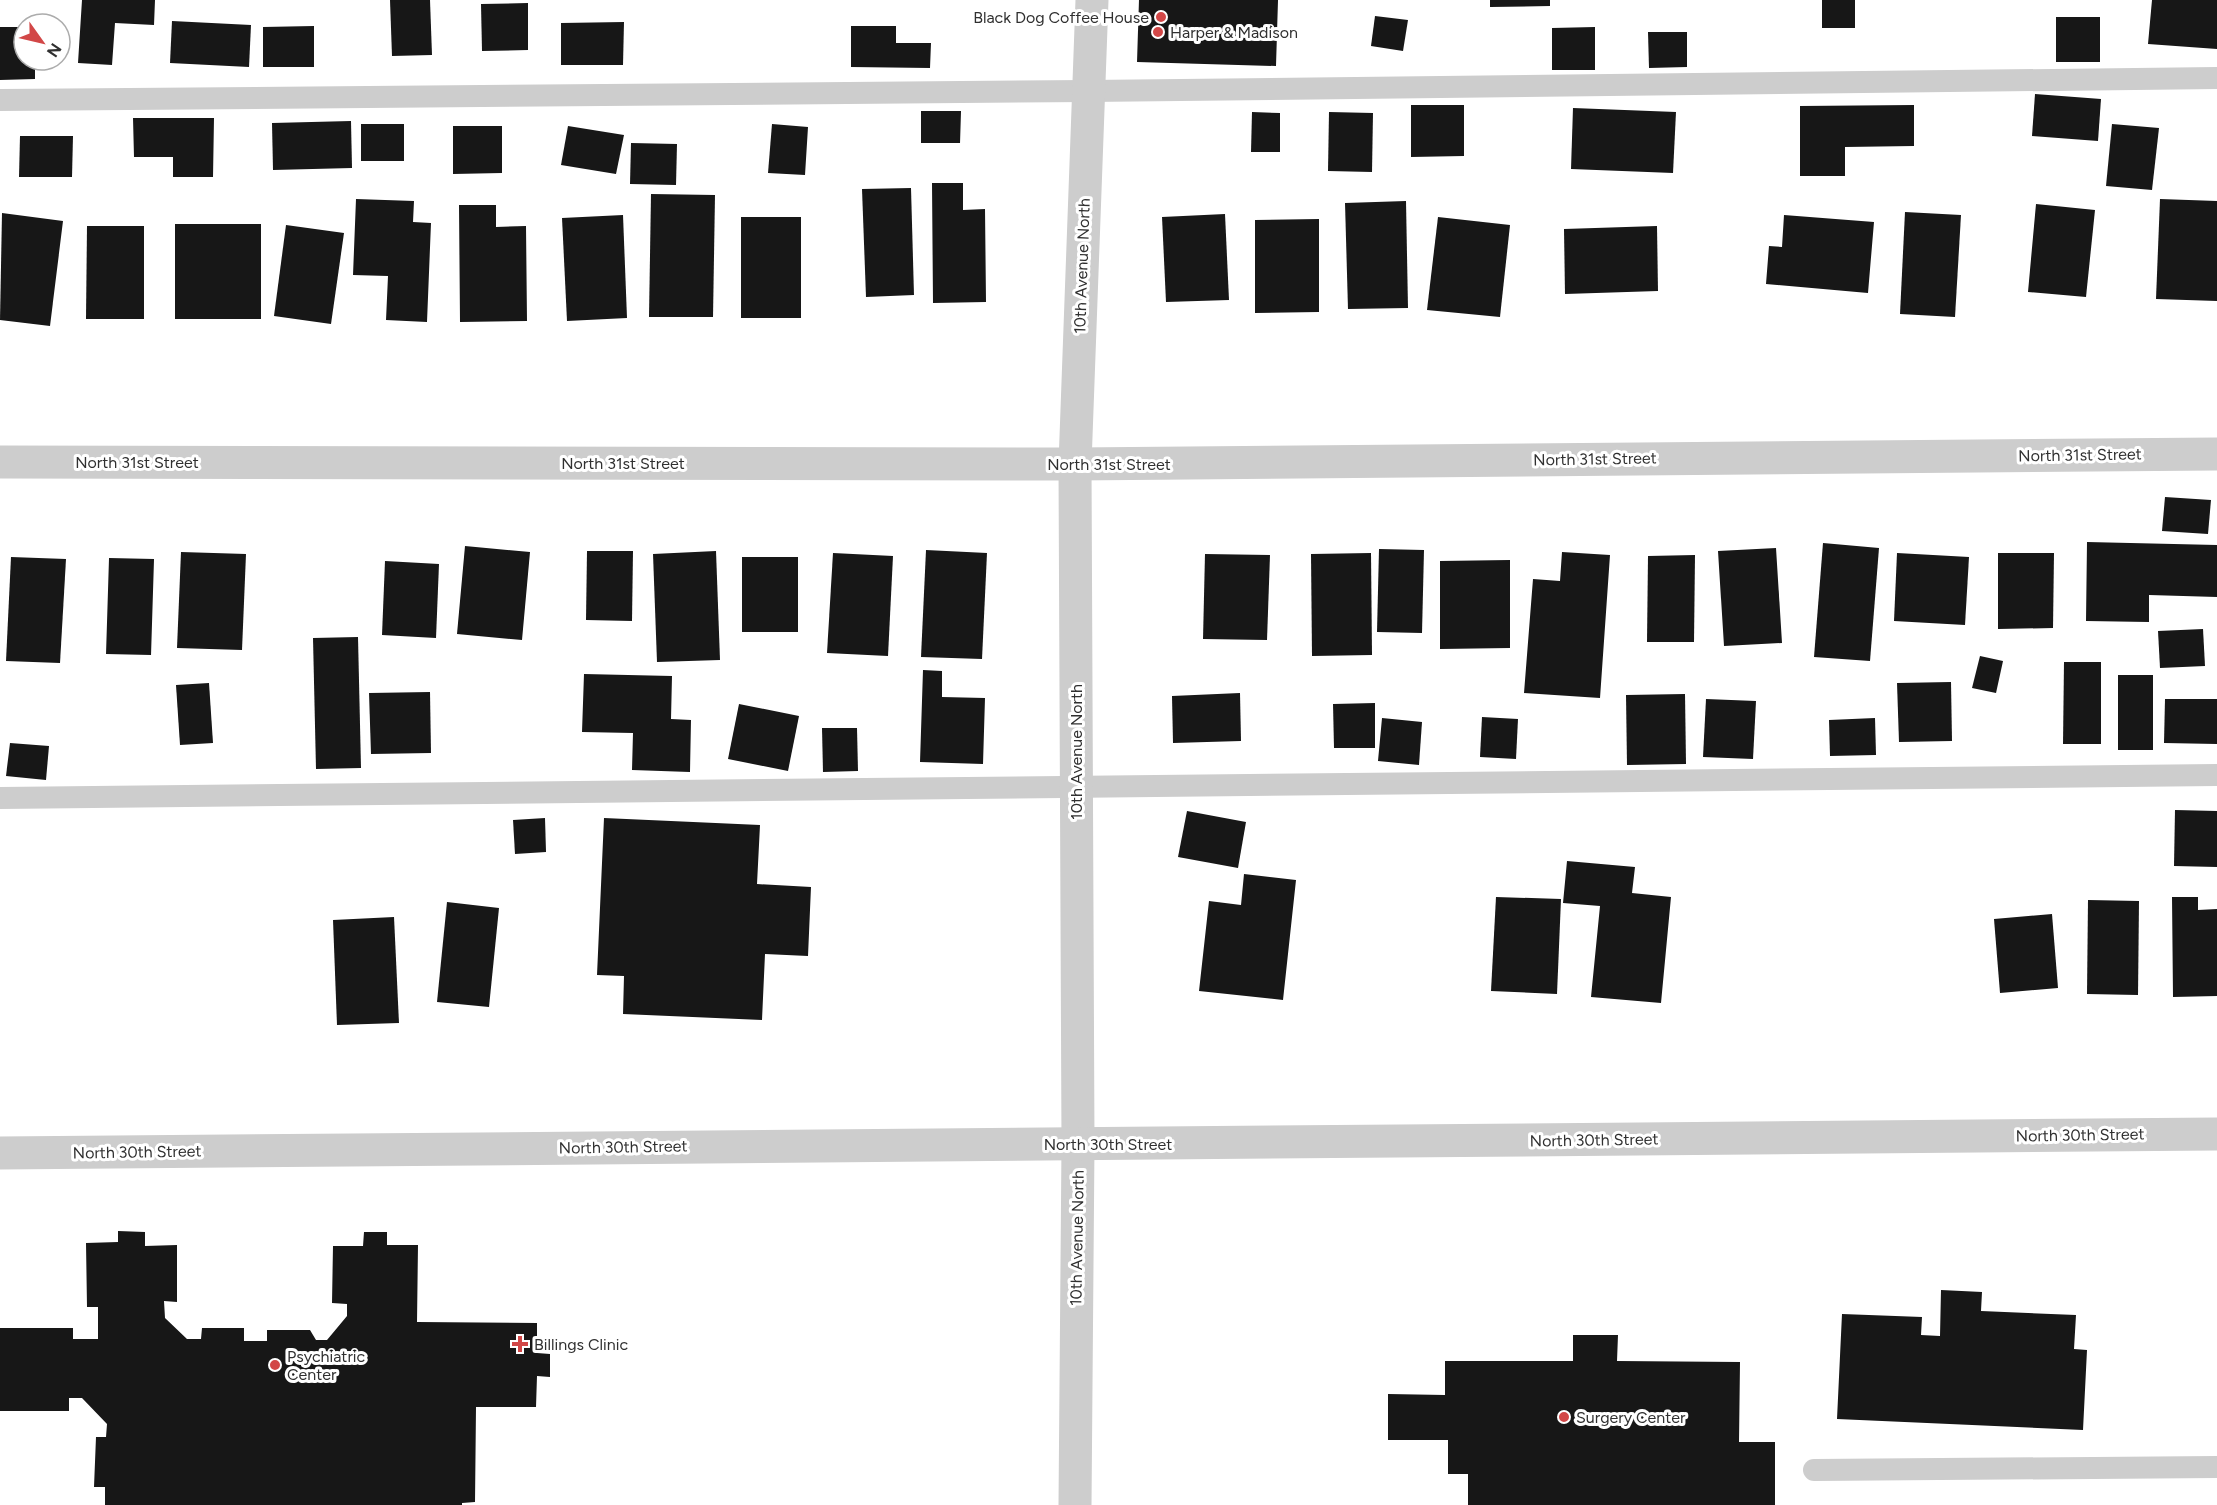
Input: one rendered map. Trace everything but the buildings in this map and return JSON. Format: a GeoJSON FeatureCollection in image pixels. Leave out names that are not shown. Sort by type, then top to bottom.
{"type":"FeatureCollection","features":[{"type":"Feature","properties":{"kind":"street","name":"10th Avenue North"},"geometry":{"type":"LineString","coordinates":[[1075,1505],[1078,1144],[1075,464],[1092,0]]}},
{"type":"Feature","properties":{"kind":"street","name":"North 31st Street"},"geometry":{"type":"LineString","coordinates":[[0,462],[1075,464],[2217,453]]}},
{"type":"Feature","properties":{"kind":"street","name":"North 30th Street"},"geometry":{"type":"LineString","coordinates":[[0,1154],[2217,1134]]}},
{"type":"Feature","properties":{"kind":"lane"},"geometry":{"type":"LineString","coordinates":[[0,100],[1089,91],[2217,78]]}},
{"type":"Feature","properties":{"kind":"lane"},"geometry":{"type":"LineString","coordinates":[[0,798],[2217,775]]}},
{"type":"Feature","properties":{"kind":"lane"},"geometry":{"type":"LineString","coordinates":[[1814,1470],[2217,1467]]}},
{"type":"Feature","properties":{"kind":"place","name":"Black Dog Coffee House"},"geometry":{"type":"Point","coordinates":[1161,17]}},
{"type":"Feature","properties":{"kind":"place","name":"Harper & Madison"},"geometry":{"type":"Point","coordinates":[1158,32]}},
{"type":"Feature","properties":{"kind":"place","name":"Billings Clinic"},"geometry":{"type":"Point","coordinates":[520,1344]}},
{"type":"Feature","properties":{"kind":"place","name":"Psychiatric Center"},"geometry":{"type":"Point","coordinates":[275,1365]}},
{"type":"Feature","properties":{"kind":"place","name":"Surgery Center"},"geometry":{"type":"Point","coordinates":[1564,1417]}}]}
